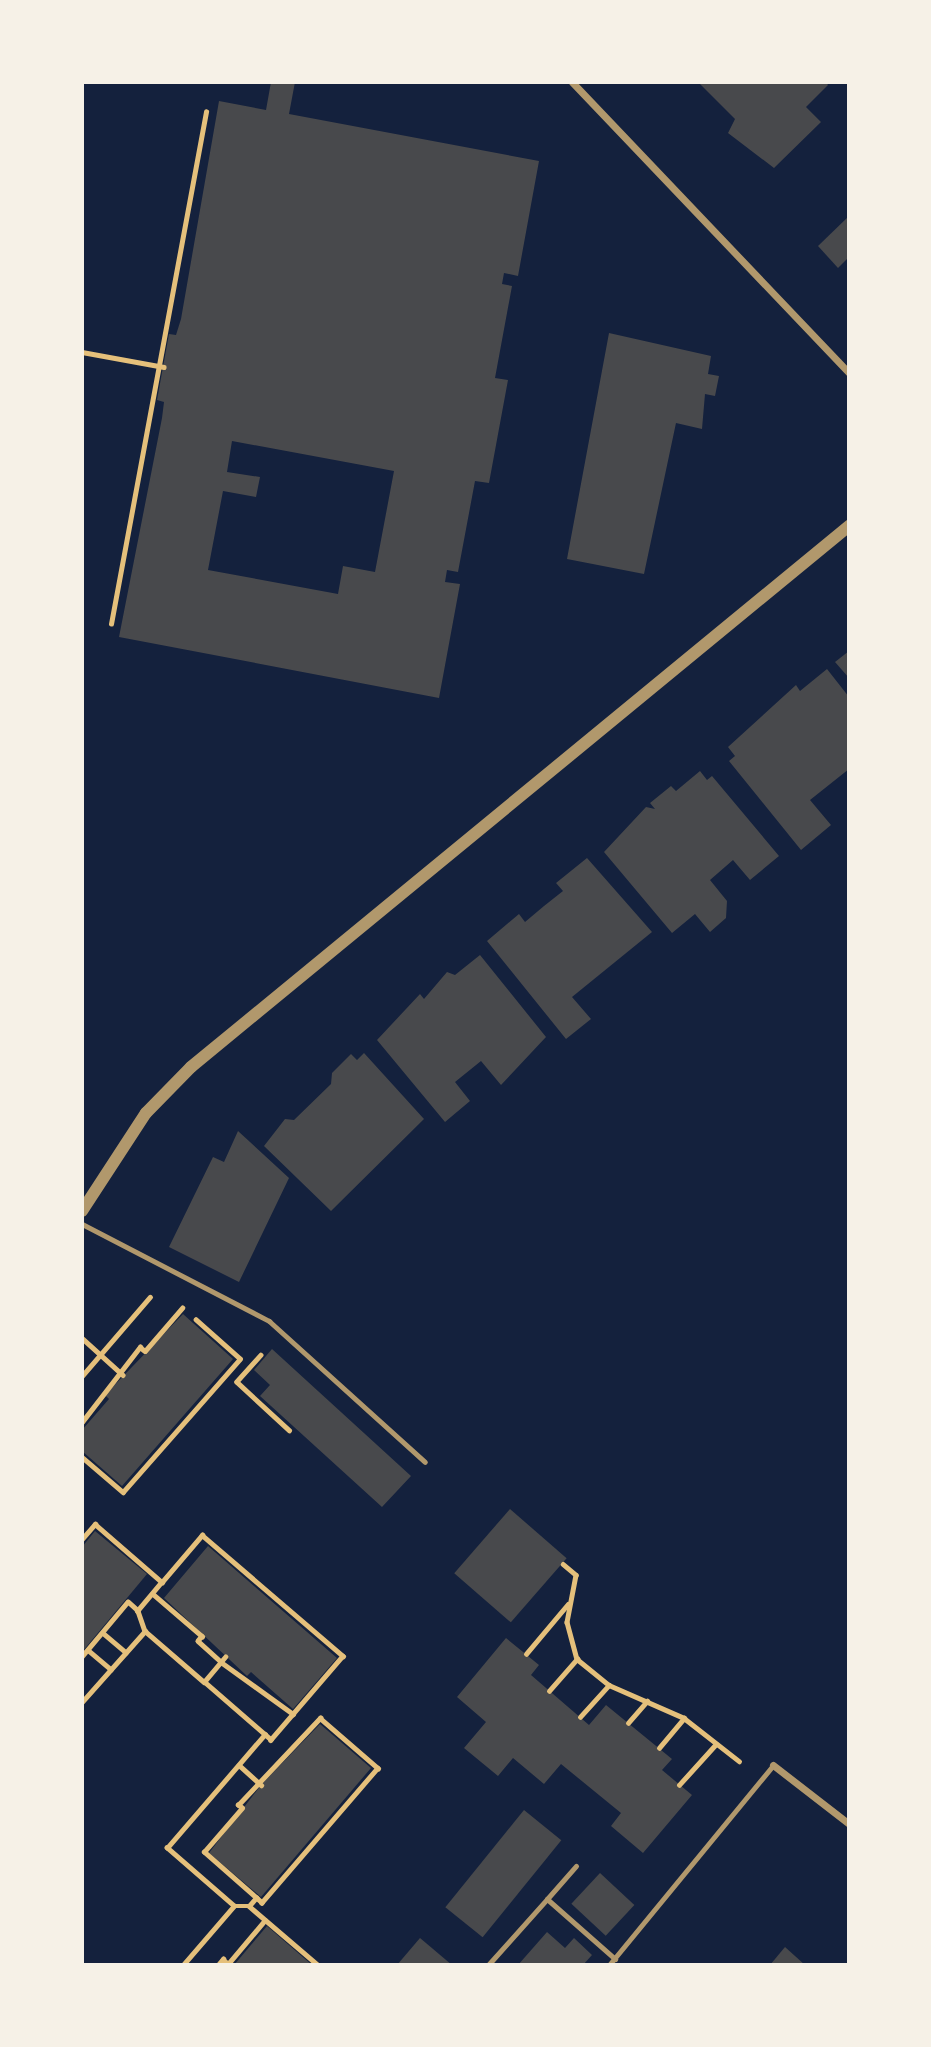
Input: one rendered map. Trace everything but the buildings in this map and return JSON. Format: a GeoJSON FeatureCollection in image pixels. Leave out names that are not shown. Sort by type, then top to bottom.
{"type":"FeatureCollection","features":[{"type":"Feature","properties":{"kind":"street"},"geometry":{"type":"LineString","coordinates":[[572,82],[849,373]]}},
{"type":"Feature","properties":{"kind":"street"},"geometry":{"type":"LineString","coordinates":[[82,1211],[124,1142],[191,1067],[849,526]]}},
{"type":"Feature","properties":{"kind":"street"},"geometry":{"type":"LineString","coordinates":[[773,1765],[849,1825]]}},
{"type":"Feature","properties":{"kind":"lane"},"geometry":{"type":"LineString","coordinates":[[82,1224],[173,1266],[281,1333],[425,1462]]}},
{"type":"Feature","properties":{"kind":"lane"},"geometry":{"type":"LineString","coordinates":[[610,1965],[773,1765]]}},
{"type":"Feature","properties":{"kind":"lane"},"geometry":{"type":"LineString","coordinates":[[488,1965],[576,1866]]}},
{"type":"Feature","properties":{"kind":"lane"},"geometry":{"type":"LineString","coordinates":[[547,1899],[615,1959]]}},
{"type":"Feature","properties":{"kind":"path"},"geometry":{"type":"LineString","coordinates":[[111,624],[161,367],[206,112]]}},
{"type":"Feature","properties":{"kind":"path"},"geometry":{"type":"LineString","coordinates":[[82,352],[161,367]]}},
{"type":"Feature","properties":{"kind":"path"},"geometry":{"type":"LineString","coordinates":[[82,1376],[150,1297]]}},
{"type":"Feature","properties":{"kind":"path"},"geometry":{"type":"LineString","coordinates":[[82,1422],[121,1373],[182,1308],[240,1359],[123,1492],[82,1457]]}},
{"type":"Feature","properties":{"kind":"path"},"geometry":{"type":"LineString","coordinates":[[281,1333],[237,1382],[289,1430]]}},
{"type":"Feature","properties":{"kind":"path"},"geometry":{"type":"LineString","coordinates":[[82,1338],[121,1373]]}},
{"type":"Feature","properties":{"kind":"path"},"geometry":{"type":"LineString","coordinates":[[233,1367],[243,1376]]}},
{"type":"Feature","properties":{"kind":"path"},"geometry":{"type":"LineString","coordinates":[[82,1539],[94,1524],[162,1582]]}},
{"type":"Feature","properties":{"kind":"path"},"geometry":{"type":"LineString","coordinates":[[82,1657],[128,1602],[138,1611],[145,1631],[271,1740],[343,1656],[202,1535],[138,1611]]}},
{"type":"Feature","properties":{"kind":"path"},"geometry":{"type":"LineString","coordinates":[[526,1654],[568,1604],[576,1575],[563,1564]]}},
{"type":"Feature","properties":{"kind":"path"},"geometry":{"type":"LineString","coordinates":[[153,1593],[202,1636],[198,1641],[293,1714]]}},
{"type":"Feature","properties":{"kind":"path"},"geometry":{"type":"LineString","coordinates":[[568,1604],[577,1659],[609,1685],[684,1718],[764,1777]]}},
{"type":"Feature","properties":{"kind":"path"},"geometry":{"type":"LineString","coordinates":[[82,1702],[145,1631]]}},
{"type":"Feature","properties":{"kind":"path"},"geometry":{"type":"LineString","coordinates":[[103,1633],[126,1652]]}},
{"type":"Feature","properties":{"kind":"path"},"geometry":{"type":"LineString","coordinates":[[88,1650],[111,1669]]}},
{"type":"Feature","properties":{"kind":"path"},"geometry":{"type":"LineString","coordinates":[[549,1691],[577,1659]]}},
{"type":"Feature","properties":{"kind":"path"},"geometry":{"type":"LineString","coordinates":[[204,1682],[223,1660]]}},
{"type":"Feature","properties":{"kind":"path"},"geometry":{"type":"LineString","coordinates":[[580,1717],[609,1685]]}},
{"type":"Feature","properties":{"kind":"path"},"geometry":{"type":"LineString","coordinates":[[628,1723],[647,1701]]}},
{"type":"Feature","properties":{"kind":"path"},"geometry":{"type":"LineString","coordinates":[[320,1718],[378,1768],[262,1903],[204,1852],[259,1783],[320,1718]]}},
{"type":"Feature","properties":{"kind":"path"},"geometry":{"type":"LineString","coordinates":[[659,1748],[684,1718]]}},
{"type":"Feature","properties":{"kind":"path"},"geometry":{"type":"LineString","coordinates":[[265,1734],[167,1848],[234,1906],[249,1906],[318,1965]]}},
{"type":"Feature","properties":{"kind":"path"},"geometry":{"type":"LineString","coordinates":[[679,1785],[716,1744]]}},
{"type":"Feature","properties":{"kind":"path"},"geometry":{"type":"LineString","coordinates":[[239,1765],[259,1783]]}},
{"type":"Feature","properties":{"kind":"path"},"geometry":{"type":"LineString","coordinates":[[249,1906],[256,1898]]}},
{"type":"Feature","properties":{"kind":"path"},"geometry":{"type":"LineString","coordinates":[[183,1965],[234,1906]]}},
{"type":"Feature","properties":{"kind":"path"},"geometry":{"type":"LineString","coordinates":[[218,1965],[223,1959],[228,1964],[265,1920]]}}]}
